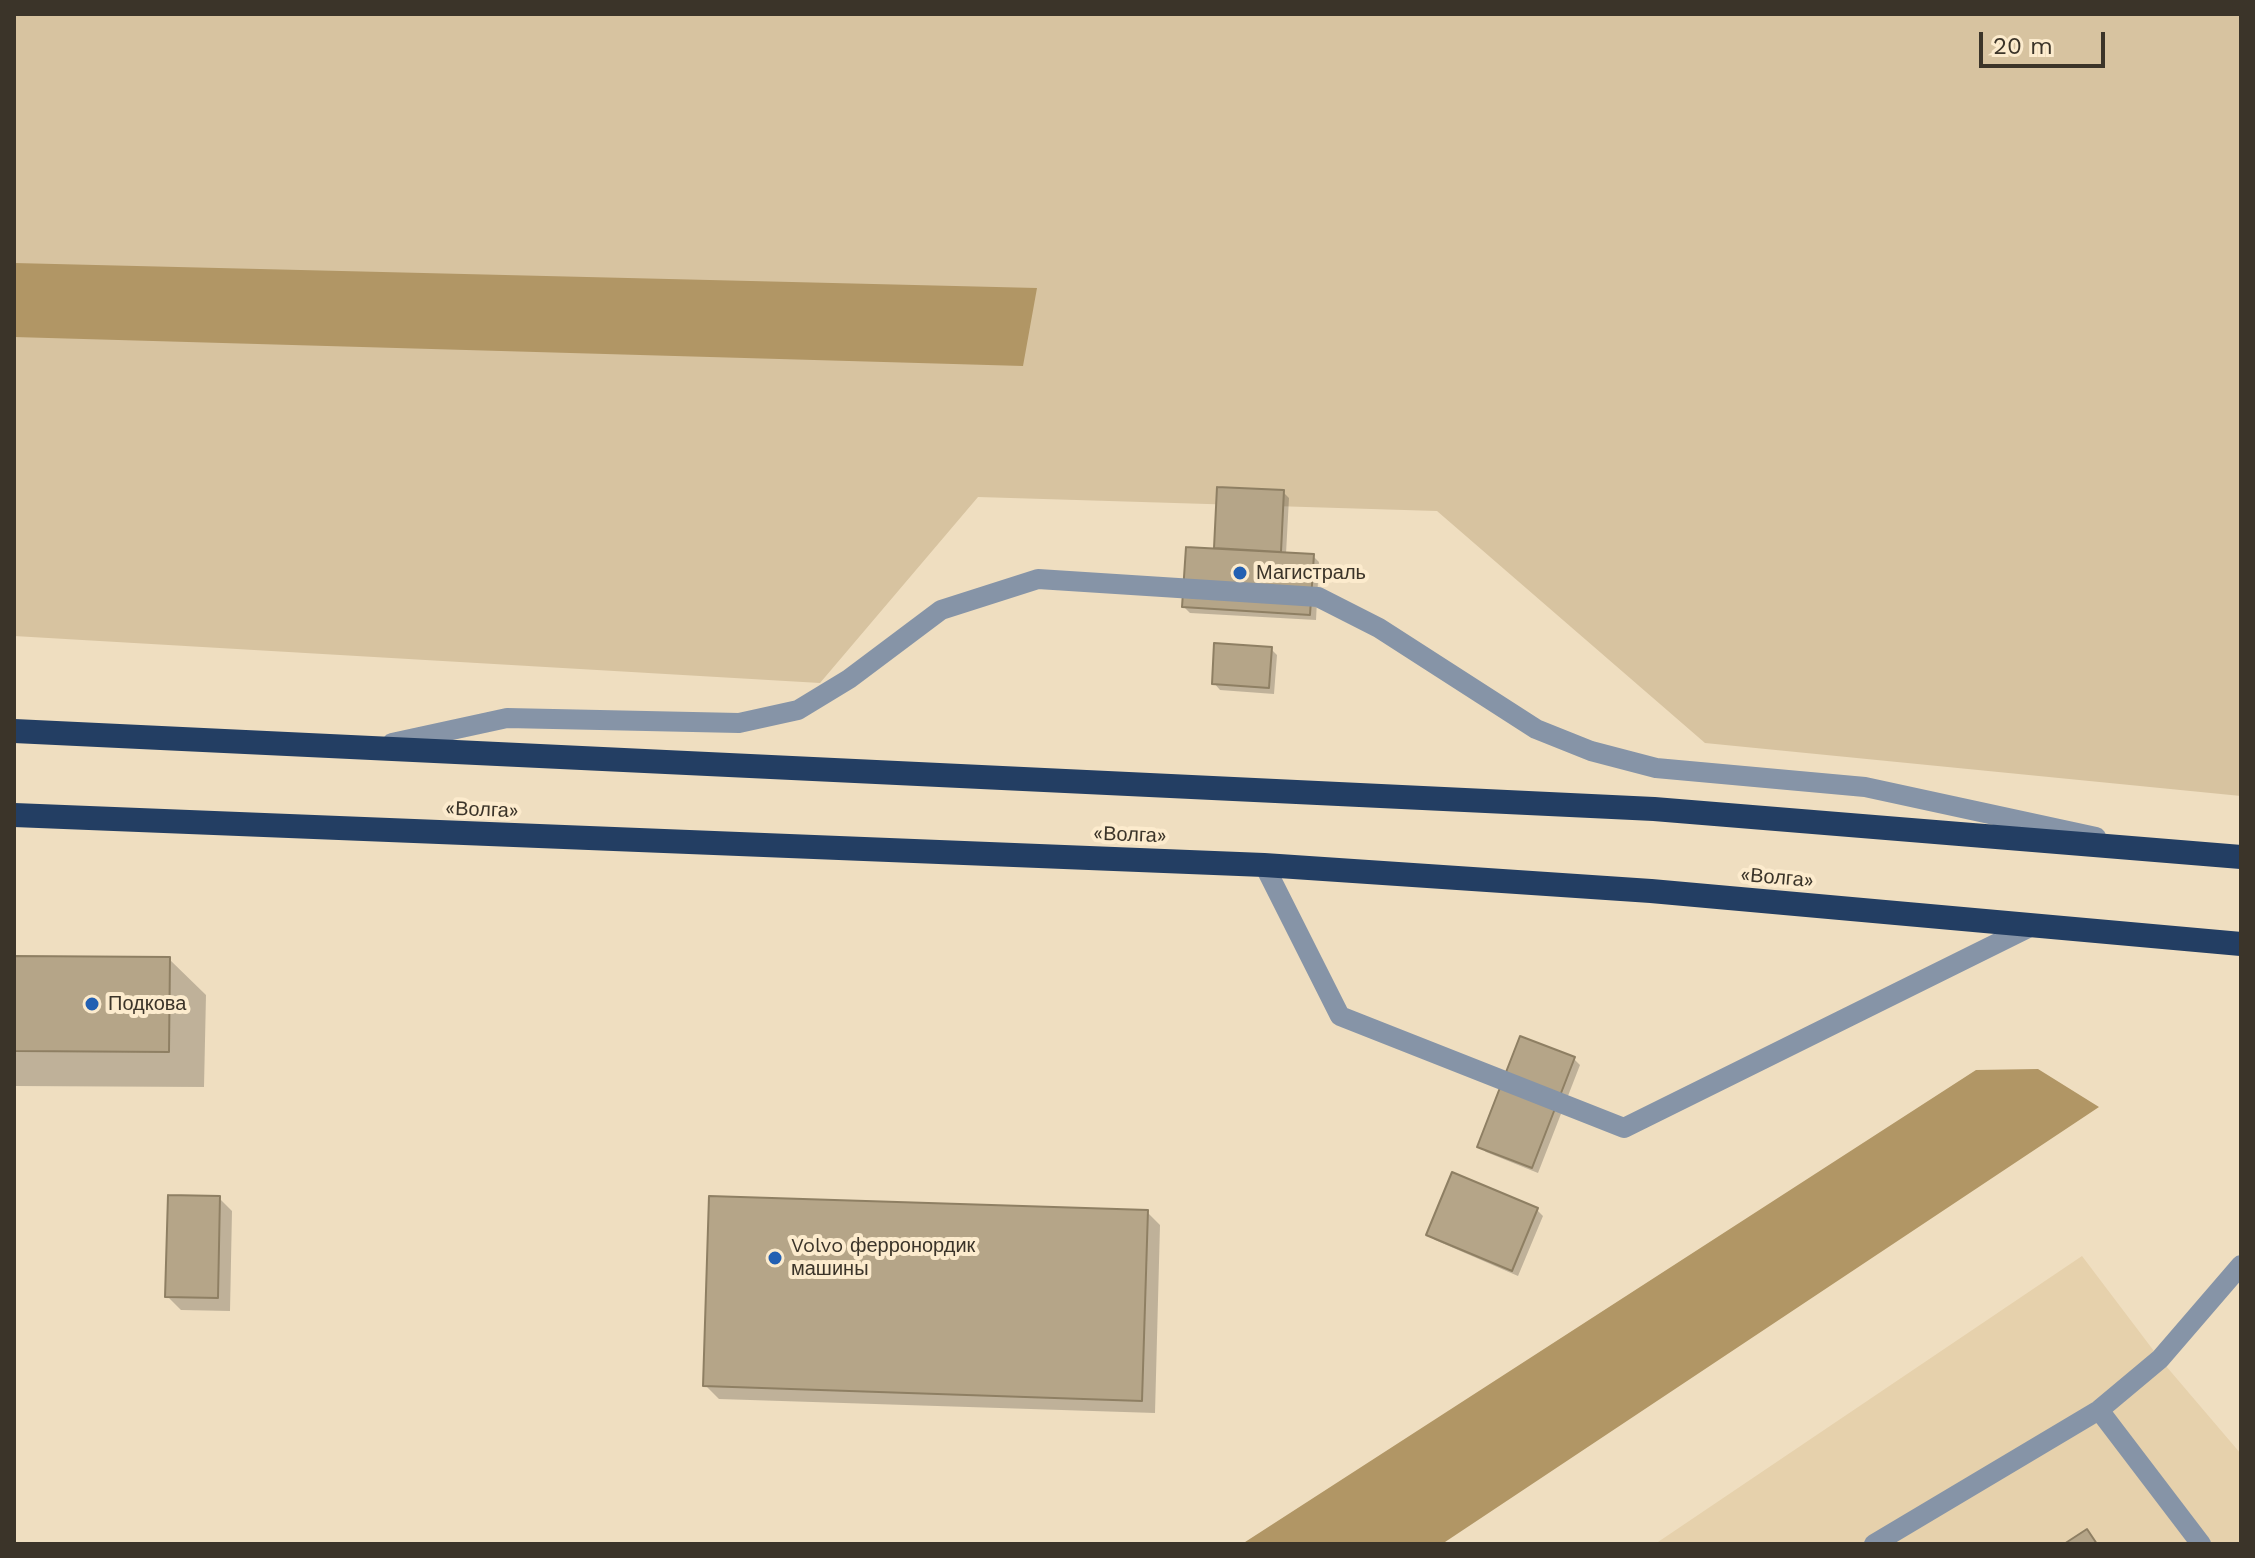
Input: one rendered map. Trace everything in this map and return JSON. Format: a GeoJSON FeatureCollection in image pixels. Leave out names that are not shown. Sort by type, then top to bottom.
{"type":"FeatureCollection","features":[{"type":"Feature","properties":{"kind":"highway"},"geometry":{"type":"LineString","coordinates":[[14,731],[381,746],[1654,809],[2241,857]]}},
{"type":"Feature","properties":{"kind":"highway","name":"«Волга»"},"geometry":{"type":"LineString","coordinates":[[14,815],[1264,865],[1635,890],[2241,944]]}},
{"type":"Feature","properties":{"kind":"lane"},"geometry":{"type":"LineString","coordinates":[[381,746],[507,718],[739,723],[798,710],[849,679],[941,610],[1038,579],[1318,597],[1379,628],[1536,729],[1591,751],[1656,768],[1865,787],[2143,847]]}},
{"type":"Feature","properties":{"kind":"lane"},"geometry":{"type":"LineString","coordinates":[[1264,865],[1340,1016],[1624,1128],[2036,924]]}},
{"type":"Feature","properties":{"kind":"lane"},"geometry":{"type":"LineString","coordinates":[[1874,1544],[2099,1410],[2160,1359],[2241,1265]]}},
{"type":"Feature","properties":{"kind":"lane"},"geometry":{"type":"LineString","coordinates":[[2099,1410],[2201,1544]]}},
{"type":"Feature","properties":{"kind":"shaded area"},"geometry":{"type":"Polygon","coordinates":[[[14,14],[2241,14],[2241,796],[1705,743],[1437,511],[978,497],[820,683],[14,636],[14,14]]]}},
{"type":"Feature","properties":{"kind":"shaded area"},"geometry":{"type":"Polygon","coordinates":[[[14,263],[1037,288],[1023,366],[14,337],[14,263]]]}},
{"type":"Feature","properties":{"kind":"shaded area"},"geometry":{"type":"Polygon","coordinates":[[[2038,1069],[2099,1107],[1442,1544],[1242,1544],[1976,1070],[2038,1069]]]}},
{"type":"Feature","properties":{"kind":"shaded area"},"geometry":{"type":"Polygon","coordinates":[[[2082,1256],[2160,1359],[2241,1454],[2241,1544],[1655,1544],[2082,1256]]]}},
{"type":"Feature","properties":{"kind":"building"},"geometry":{"type":"Polygon","coordinates":[[[1217,487],[1284,490],[1281,552],[1214,548],[1217,487]]]}},
{"type":"Feature","properties":{"kind":"building"},"geometry":{"type":"Polygon","coordinates":[[[1186,547],[1314,554],[1310,615],[1182,607],[1186,547]]]}},
{"type":"Feature","properties":{"kind":"building"},"geometry":{"type":"Polygon","coordinates":[[[1214,643],[1272,647],[1269,688],[1212,684],[1214,643]]]}},
{"type":"Feature","properties":{"kind":"building","name":"Подкова"},"geometry":{"type":"Polygon","coordinates":[[[14,956],[170,957],[169,1052],[14,1051],[14,956]]]}},
{"type":"Feature","properties":{"kind":"building"},"geometry":{"type":"Polygon","coordinates":[[[1520,1036],[1575,1057],[1532,1168],[1477,1147],[1520,1036]]]}},
{"type":"Feature","properties":{"kind":"building"},"geometry":{"type":"Polygon","coordinates":[[[1452,1172],[1538,1208],[1512,1271],[1426,1235],[1452,1172]]]}},
{"type":"Feature","properties":{"kind":"building"},"geometry":{"type":"Polygon","coordinates":[[[168,1195],[220,1196],[218,1298],[165,1297],[168,1195]]]}},
{"type":"Feature","properties":{"kind":"building"},"geometry":{"type":"Polygon","coordinates":[[[709,1196],[1148,1210],[1142,1401],[703,1386],[709,1196]]]}},
{"type":"Feature","properties":{"kind":"building"},"geometry":{"type":"Polygon","coordinates":[[[2087,1529],[2097,1544],[2064,1544],[2087,1529]]]}},
{"type":"Feature","properties":{"kind":"place","name":"Магистраль"},"geometry":{"type":"Point","coordinates":[1240,573]}},
{"type":"Feature","properties":{"kind":"place","name":"Подкова"},"geometry":{"type":"Point","coordinates":[92,1004]}},
{"type":"Feature","properties":{"kind":"place","name":"Volvo ферронордик машины"},"geometry":{"type":"Point","coordinates":[775,1258]}}]}
